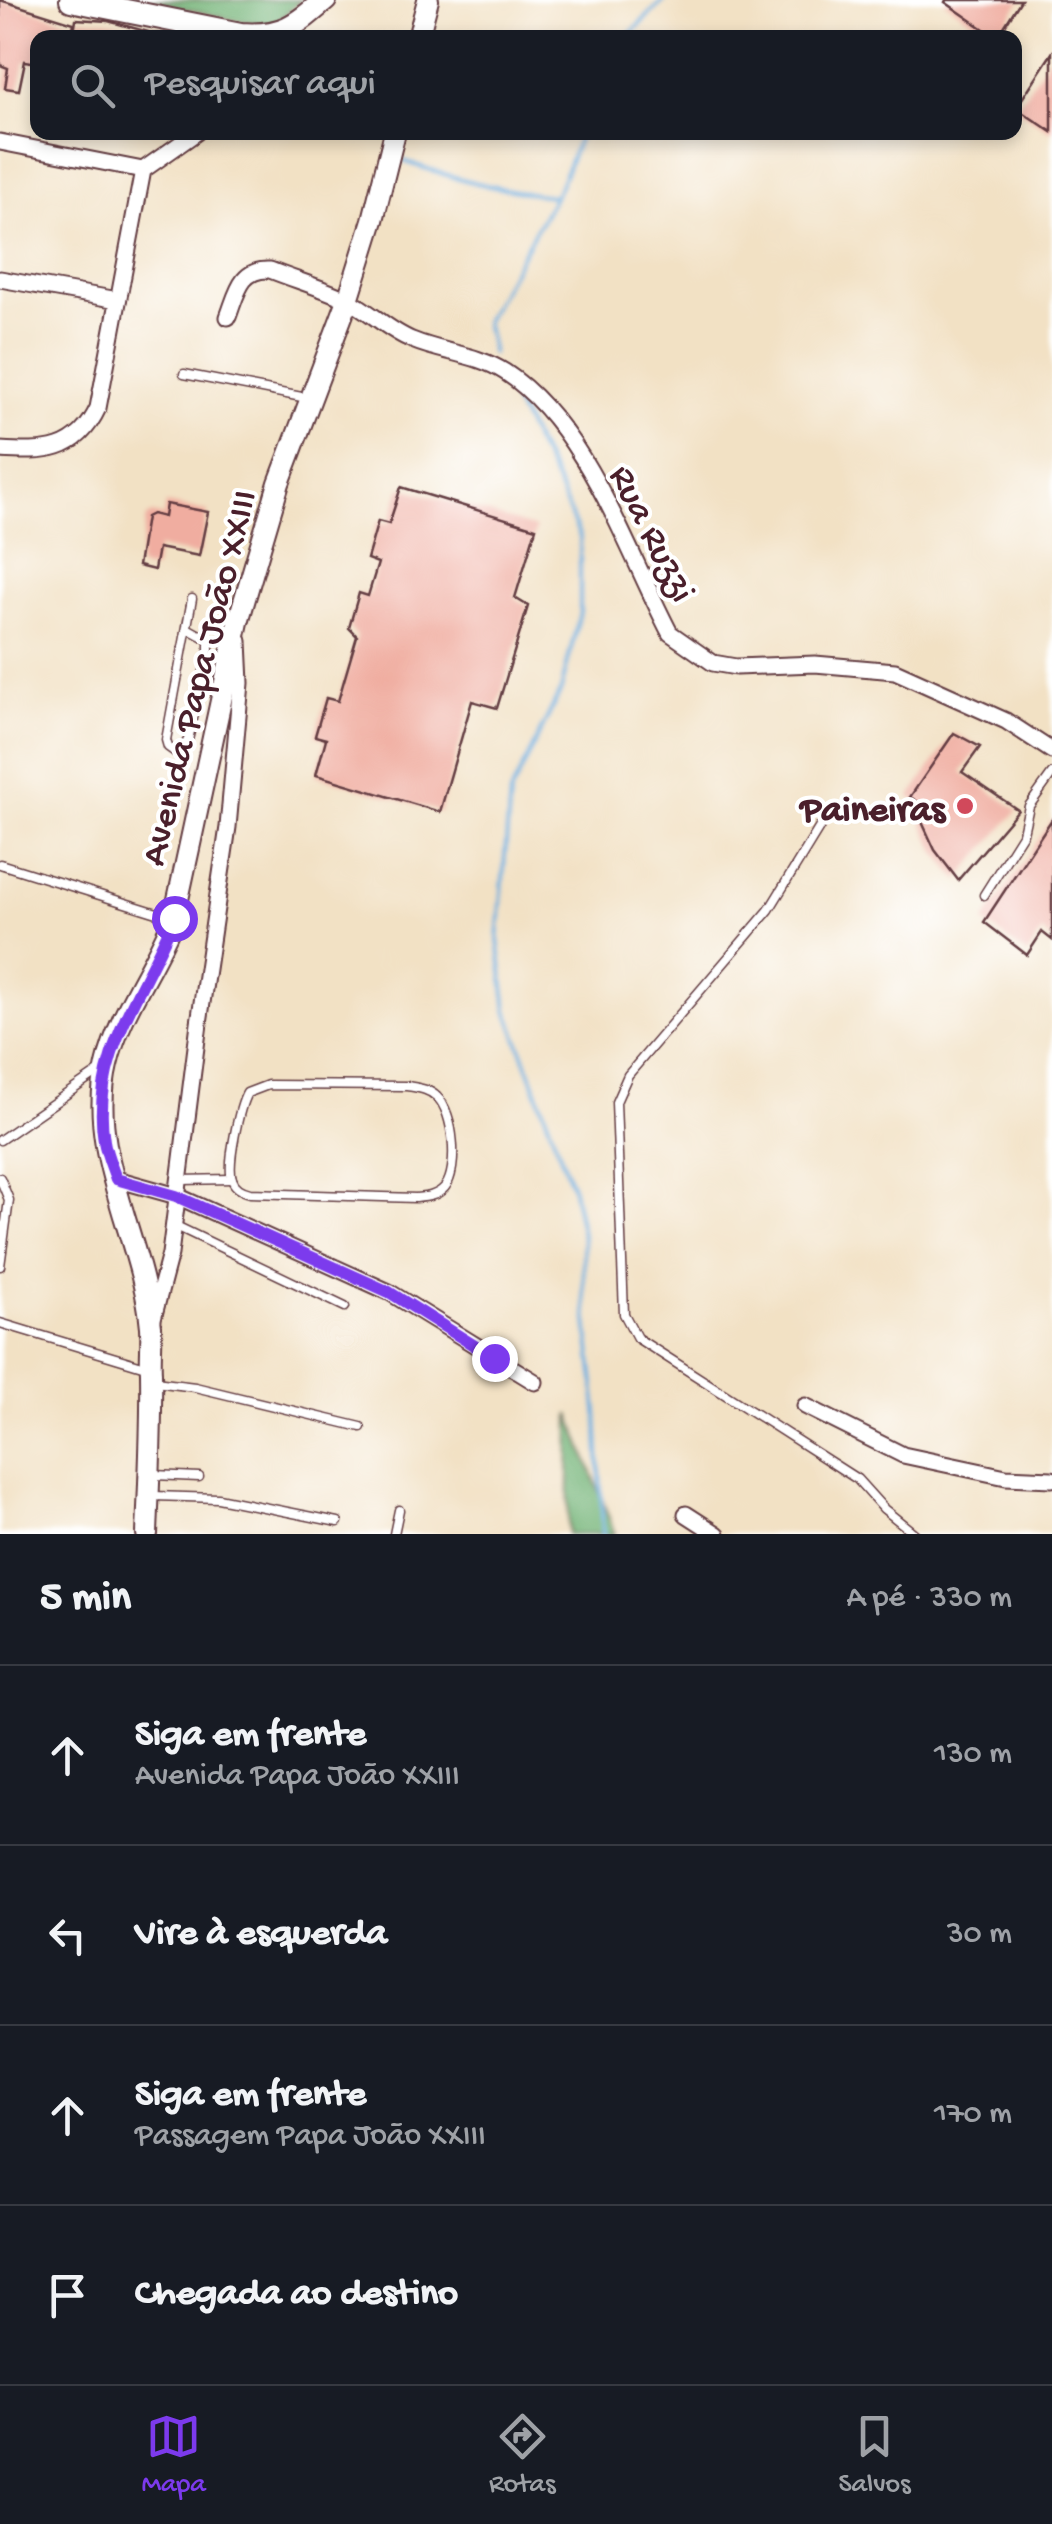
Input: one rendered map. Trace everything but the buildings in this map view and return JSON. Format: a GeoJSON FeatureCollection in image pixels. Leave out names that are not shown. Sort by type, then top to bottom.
{"type":"FeatureCollection","features":[{"type":"Feature","properties":{"kind":"main road"},"geometry":{"type":"LineString","coordinates":[[72,0],[221,30]]}},
{"type":"Feature","properties":{"kind":"main road"},"geometry":{"type":"LineString","coordinates":[[292,30],[325,0]]}},
{"type":"Feature","properties":{"kind":"street"},"geometry":{"type":"LineString","coordinates":[[420,30],[428,0]]}},
{"type":"Feature","properties":{"kind":"street"},"geometry":{"type":"LineString","coordinates":[[0,450],[53,450],[90,424],[98,408],[143,170],[186,140]]}},
{"type":"Feature","properties":{"kind":"street","name":"Avenida Papa João XXIII"},"geometry":{"type":"LineString","coordinates":[[147,1534],[151,1327],[104,1141],[102,1102],[106,1066],[117,1033],[174,918],[238,622],[279,483],[348,300],[392,140]]}},
{"type":"Feature","properties":{"kind":"street"},"geometry":{"type":"LineString","coordinates":[[0,142],[143,170]]}},
{"type":"Feature","properties":{"kind":"street","name":"Rua Ruzzi"},"geometry":{"type":"LineString","coordinates":[[228,317],[244,278],[257,269],[270,270],[348,300],[412,340],[503,370],[535,395],[560,424],[612,512],[670,633],[695,653],[736,667],[834,664],[895,670],[1006,721],[1052,751]]}},
{"type":"Feature","properties":{"kind":"street"},"geometry":{"type":"LineString","coordinates":[[0,280],[118,300]]}},
{"type":"Feature","properties":{"kind":"street"},"geometry":{"type":"LineString","coordinates":[[151,1327],[174,1226],[228,827],[241,683],[238,622]]}},
{"type":"Feature","properties":{"kind":"street"},"geometry":{"type":"LineString","coordinates":[[116,1179],[178,1188],[389,1292],[535,1382]]}},
{"type":"Feature","properties":{"kind":"street"},"geometry":{"type":"LineString","coordinates":[[805,1406],[903,1455],[1006,1477],[1052,1479]]}},
{"type":"Feature","properties":{"kind":"street"},"geometry":{"type":"LineString","coordinates":[[686,1514],[717,1534]]}},
{"type":"Feature","properties":{"kind":"lane"},"geometry":{"type":"LineString","coordinates":[[184,374],[311,399]]}},
{"type":"Feature","properties":{"kind":"lane"},"geometry":{"type":"LineString","coordinates":[[187,628],[210,640],[188,740],[182,750],[175,752],[166,740],[192,599]]}},
{"type":"Feature","properties":{"kind":"lane"},"geometry":{"type":"LineString","coordinates":[[984,895],[1024,833],[1029,806],[1052,774]]}},
{"type":"Feature","properties":{"kind":"lane"},"geometry":{"type":"LineString","coordinates":[[820,824],[769,910],[628,1075],[616,1102],[624,1314],[637,1338],[857,1479],[915,1534]]}},
{"type":"Feature","properties":{"kind":"lane"},"geometry":{"type":"LineString","coordinates":[[0,864],[174,918]]}},
{"type":"Feature","properties":{"kind":"lane"},"geometry":{"type":"LineString","coordinates":[[0,1140],[106,1066]]}},
{"type":"Feature","properties":{"kind":"lane"},"geometry":{"type":"LineString","coordinates":[[408,1086],[440,1098],[448,1113],[452,1174],[447,1185],[428,1197],[250,1193],[238,1189],[232,1179],[241,1102],[246,1093],[256,1088],[408,1086]]}},
{"type":"Feature","properties":{"kind":"lane"},"geometry":{"type":"LineString","coordinates":[[0,1178],[9,1200],[0,1266]]}},
{"type":"Feature","properties":{"kind":"lane"},"geometry":{"type":"LineString","coordinates":[[178,1188],[232,1179]]}},
{"type":"Feature","properties":{"kind":"lane"},"geometry":{"type":"LineString","coordinates":[[174,1226],[345,1307]]}},
{"type":"Feature","properties":{"kind":"lane"},"geometry":{"type":"LineString","coordinates":[[0,1323],[151,1375],[361,1427]]}},
{"type":"Feature","properties":{"kind":"lane"},"geometry":{"type":"LineString","coordinates":[[149,1485],[199,1477]]}},
{"type":"Feature","properties":{"kind":"lane"},"geometry":{"type":"LineString","coordinates":[[149,1485],[338,1522]]}},
{"type":"Feature","properties":{"kind":"lane"},"geometry":{"type":"LineString","coordinates":[[394,1534],[398,1510]]}},
{"type":"Feature","properties":{"kind":"green space"},"geometry":{"type":"Polygon","coordinates":[[[147,0],[302,0],[273,25],[147,0]]]}},
{"type":"Feature","properties":{"kind":"green space"},"geometry":{"type":"Polygon","coordinates":[[[570,1414],[613,1529],[615,1534],[568,1534],[570,1414]]]}},
{"type":"Feature","properties":{"kind":"waterway"},"geometry":{"type":"LineString","coordinates":[[634,30],[664,0]]}},
{"type":"Feature","properties":{"kind":"waterway"},"geometry":{"type":"LineString","coordinates":[[492,353],[485,321],[559,188],[578,140]]}},
{"type":"Feature","properties":{"kind":"waterway"},"geometry":{"type":"LineString","coordinates":[[404,161],[478,183],[554,196]]}},
{"type":"Feature","properties":{"kind":"waterway"},"geometry":{"type":"LineString","coordinates":[[504,383],[555,479],[580,537],[580,612],[561,690],[510,794],[498,940],[507,1010],[573,1190],[583,1240],[603,1534]]}},
{"type":"Feature","properties":{"kind":"place","name":"Paineiras"},"geometry":{"type":"Point","coordinates":[965,806]}},
{"type":"Feature","properties":{"kind":"route"},"geometry":{"type":"LineString","coordinates":[[174,918],[117,1033],[106,1066],[102,1102],[104,1141],[116,1179],[176,1196],[389,1292],[424,1310],[494,1358]]}}]}
